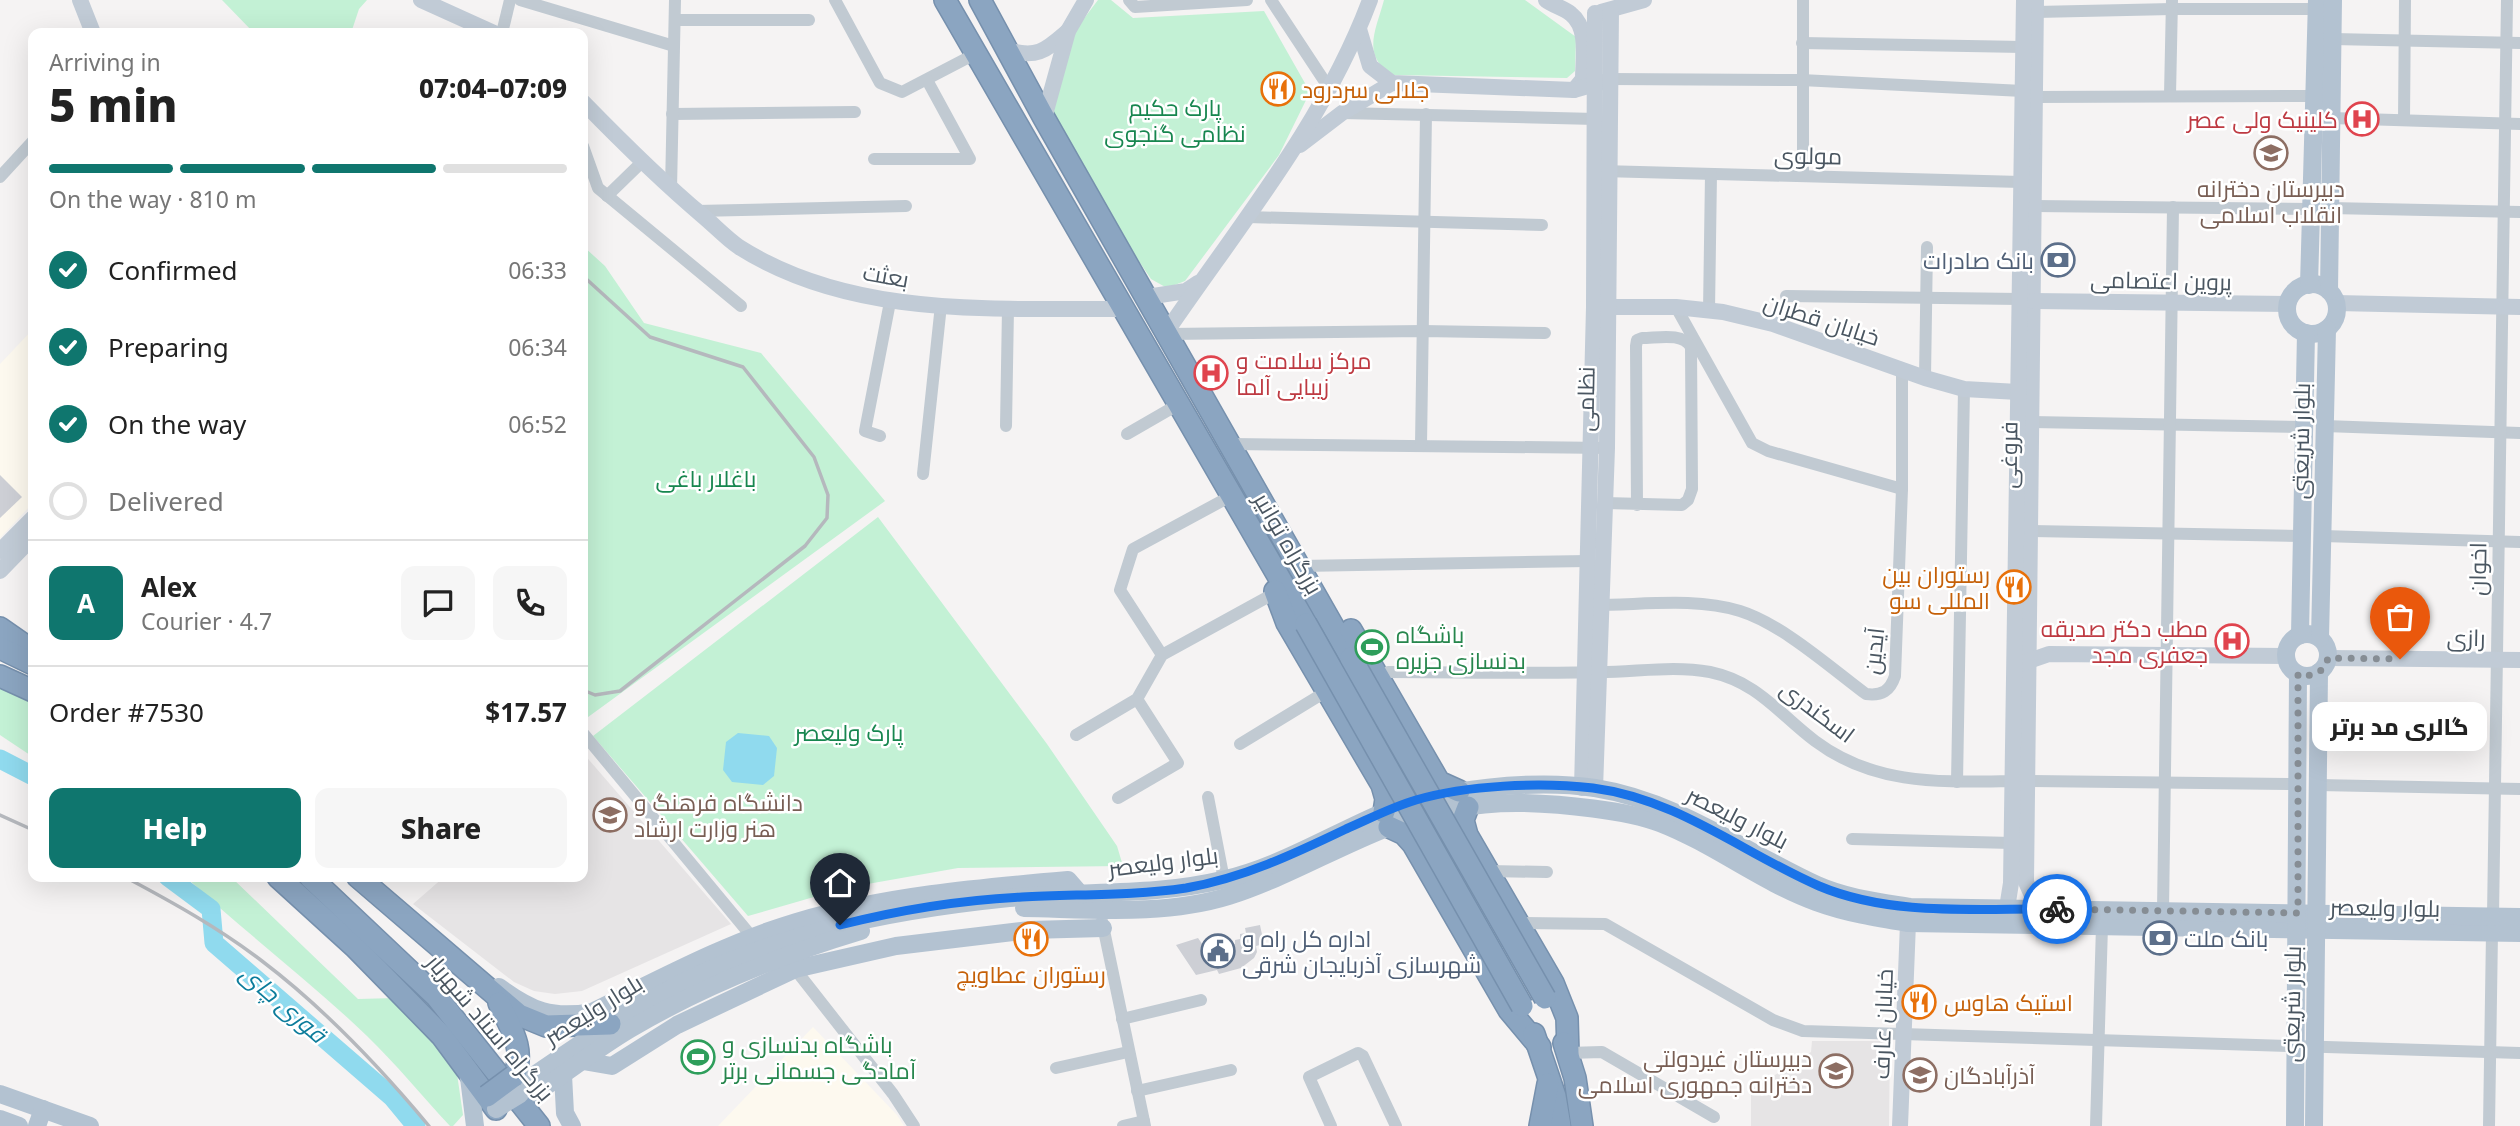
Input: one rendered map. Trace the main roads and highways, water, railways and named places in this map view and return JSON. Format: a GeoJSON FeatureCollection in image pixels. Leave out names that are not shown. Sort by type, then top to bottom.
{"type":"FeatureCollection","features":[{"type":"Feature","properties":{"kind":"highway","name":"بزرگراه توانیر"},"geometry":{"type":"LineString","coordinates":[[945,0],[1306,624],[1522,1006],[1540,1047],[1560,1126]]}},
{"type":"Feature","properties":{"kind":"highway","name":"بزرگراه توانیر"},"geometry":{"type":"LineString","coordinates":[[980,0],[1044,118],[1545,998],[1568,1053],[1575,1078],[1582,1126]]}},
{"type":"Feature","properties":{"kind":"highway"},"geometry":{"type":"LineString","coordinates":[[1264,555],[1287,623],[1382,785],[1387,820],[1404,834],[1422,859],[1509,1010],[1540,1047]]}},
{"type":"Feature","properties":{"kind":"highway"},"geometry":{"type":"LineString","coordinates":[[1303,570],[1351,630],[1439,782],[1463,799],[1463,820],[1467,835],[1553,983],[1567,1018],[1568,1053]]}},
{"type":"Feature","properties":{"kind":"highway"},"geometry":{"type":"LineString","coordinates":[[0,628],[28,648]]}},
{"type":"Feature","properties":{"kind":"highway"},"geometry":{"type":"LineString","coordinates":[[0,648],[28,662]]}},
{"type":"Feature","properties":{"kind":"highway"},"geometry":{"type":"LineString","coordinates":[[0,676],[28,689]]}},
{"type":"Feature","properties":{"kind":"highway"},"geometry":{"type":"LineString","coordinates":[[1382,785],[1396,787],[1409,784],[1420,775],[1426,762]]}},
{"type":"Feature","properties":{"kind":"highway"},"geometry":{"type":"LineString","coordinates":[[1422,859],[1429,846],[1439,837],[1453,833],[1467,835]]}},
{"type":"Feature","properties":{"kind":"highway","name":"بزرگراه استاد شهریار"},"geometry":{"type":"LineString","coordinates":[[284,882],[355,947],[442,1036],[491,1102]]}},
{"type":"Feature","properties":{"kind":"highway","name":"بزرگراه استاد شهریار"},"geometry":{"type":"LineString","coordinates":[[315,882],[436,996],[539,1126]]}},
{"type":"Feature","properties":{"kind":"highway"},"geometry":{"type":"LineString","coordinates":[[364,882],[519,1015],[545,1026],[610,1024]]}},
{"type":"Feature","properties":{"kind":"highway"},"geometry":{"type":"LineString","coordinates":[[491,1102],[517,1085],[520,1064],[519,1049],[496,997]]}},
{"type":"Feature","properties":{"kind":"highway"},"geometry":{"type":"LineString","coordinates":[[1575,1078],[1592,1126]]}},
{"type":"Feature","properties":{"kind":"highway"},"geometry":{"type":"LineString","coordinates":[[1540,1126],[1549,1079]]}},
{"type":"Feature","properties":{"kind":"main road"},"geometry":{"type":"LineString","coordinates":[[80,0],[91,28]]}},
{"type":"Feature","properties":{"kind":"main road"},"geometry":{"type":"LineString","coordinates":[[421,0],[483,28]]}},
{"type":"Feature","properties":{"kind":"main road"},"geometry":{"type":"LineString","coordinates":[[1044,118],[1069,31],[1086,0]]}},
{"type":"Feature","properties":{"kind":"main road"},"geometry":{"type":"LineString","coordinates":[[1168,333],[1200,282],[1295,148],[1359,29],[1370,0]]}},
{"type":"Feature","properties":{"kind":"main road"},"geometry":{"type":"LineString","coordinates":[[1546,0],[1570,13],[1580,25],[1583,35],[1583,79],[1574,90]]}},
{"type":"Feature","properties":{"kind":"main road"},"geometry":{"type":"LineString","coordinates":[[1570,13],[1603,12],[1644,0]]}},
{"type":"Feature","properties":{"kind":"main road","name":"فروغى"},"geometry":{"type":"LineString","coordinates":[[2024,0],[2023,47],[2029,94],[2034,206],[2018,392],[2022,654],[2020,781],[2026,882],[2038,909]]}},
{"type":"Feature","properties":{"kind":"main road"},"geometry":{"type":"LineString","coordinates":[[2333,0],[2333,39],[2321,92],[2331,118],[2330,208],[2333,297],[2335,318],[2327,329],[2320,332],[2306,333],[2294,326],[2288,304],[2295,291],[2309,285],[2323,287],[2333,297],[2520,307]]}},
{"type":"Feature","properties":{"kind":"main road"},"geometry":{"type":"LineString","coordinates":[[2309,285],[2311,209],[2321,92],[2317,5]]}},
{"type":"Feature","properties":{"kind":"main road","name":"فروغى"},"geometry":{"type":"LineString","coordinates":[[2022,654],[2030,531],[2031,422],[2021,182],[2036,6]]}},
{"type":"Feature","properties":{"kind":"main road","name":"نظامی"},"geometry":{"type":"LineString","coordinates":[[1593,554],[1605,503],[1607,448],[1602,307],[1603,12]]}},
{"type":"Feature","properties":{"kind":"main road"},"geometry":{"type":"LineString","coordinates":[[1359,29],[1370,66],[1392,83]]}},
{"type":"Feature","properties":{"kind":"main road"},"geometry":{"type":"LineString","coordinates":[[1007,50],[1024,55],[1035,54],[1048,49],[1069,31]]}},
{"type":"Feature","properties":{"kind":"main road"},"geometry":{"type":"LineString","coordinates":[[1295,148],[1342,113],[1392,83],[1574,90],[1602,82]]}},
{"type":"Feature","properties":{"kind":"main road","name":"نظامی"},"geometry":{"type":"LineString","coordinates":[[1602,82],[1595,118],[1602,172]]}},
{"type":"Feature","properties":{"kind":"main road","name":"بعثت"},"geometry":{"type":"LineString","coordinates":[[588,107],[671,189],[739,246],[821,284],[890,302],[1009,308],[1123,309]]}},
{"type":"Feature","properties":{"kind":"main road"},"geometry":{"type":"LineString","coordinates":[[1147,297],[1186,291],[1200,282]]}},
{"type":"Feature","properties":{"kind":"main road","name":"پروین اعتصامى"},"geometry":{"type":"LineString","coordinates":[[2026,300],[2288,304]]}},
{"type":"Feature","properties":{"kind":"main road","name":"نظامی"},"geometry":{"type":"LineString","coordinates":[[1589,788],[1594,605],[1589,448],[1602,307]]}},
{"type":"Feature","properties":{"kind":"main road","name":"خیابان قطران"},"geometry":{"type":"LineString","coordinates":[[1602,307],[1676,307],[1773,324],[1925,378],[1964,389],[2018,392]]}},
{"type":"Feature","properties":{"kind":"main road","name":"بلوار شریعتى"},"geometry":{"type":"LineString","coordinates":[[2320,638],[2327,329]]}},
{"type":"Feature","properties":{"kind":"main road","name":"بلوار شریعتى"},"geometry":{"type":"LineString","coordinates":[[2300,635],[2306,333]]}},
{"type":"Feature","properties":{"kind":"main road"},"geometry":{"type":"LineString","coordinates":[[0,551],[28,523]]}},
{"type":"Feature","properties":{"kind":"main road"},"geometry":{"type":"LineString","coordinates":[[0,571],[28,542]]}},
{"type":"Feature","properties":{"kind":"main road"},"geometry":{"type":"LineString","coordinates":[[2311,634],[2320,638],[2327,647],[2323,665],[2309,676],[2298,674],[2289,666],[2286,656],[2291,641],[2300,635],[2311,634]]}},
{"type":"Feature","properties":{"kind":"main road"},"geometry":{"type":"LineString","coordinates":[[2022,654],[2286,656]]}},
{"type":"Feature","properties":{"kind":"main road","name":"رازی"},"geometry":{"type":"LineString","coordinates":[[2323,665],[2520,660]]}},
{"type":"Feature","properties":{"kind":"main road","name":"بلوار شریعتى"},"geometry":{"type":"LineString","coordinates":[[2314,1126],[2318,785],[2323,665]]}},
{"type":"Feature","properties":{"kind":"main road","name":"بلوار شریعتى"},"geometry":{"type":"LineString","coordinates":[[2295,1126],[2298,674]]}},
{"type":"Feature","properties":{"kind":"main road","name":"فروغى"},"geometry":{"type":"LineString","coordinates":[[2007,908],[2020,781]]}},
{"type":"Feature","properties":{"kind":"main road","name":"بلوار ولیعصر"},"geometry":{"type":"LineString","coordinates":[[1463,799],[1522,786],[1589,788],[1663,807],[1690,828],[1814,902],[1861,915],[1908,923],[2102,926],[2163,911],[2317,922],[2492,925],[2520,933]]}},
{"type":"Feature","properties":{"kind":"main road","name":"بلوار ولیعصر"},"geometry":{"type":"LineString","coordinates":[[517,1085],[537,1092],[628,1030],[684,999],[776,959],[837,938],[882,925],[1019,908],[1099,909],[1196,904],[1228,896],[1297,870],[1387,820],[1417,799],[1463,799],[1581,807],[1690,828],[1820,886],[1864,899],[1910,907],[2038,909],[2134,918],[2298,921]]}},
{"type":"Feature","properties":{"kind":"main road","name":"بلوار ولیعصر"},"geometry":{"type":"LineString","coordinates":[[517,1085],[610,1024],[756,943],[881,915],[1005,898],[1150,892],[1224,880],[1387,820]]}},
{"type":"Feature","properties":{"kind":"main road","name":"بلوار ولیعصر"},"geometry":{"type":"LineString","coordinates":[[2492,925],[2520,917]]}},
{"type":"Feature","properties":{"kind":"main road","name":"خیابان عارف"},"geometry":{"type":"LineString","coordinates":[[1900,1126],[1908,923]]}},
{"type":"Feature","properties":{"kind":"main road"},"geometry":{"type":"LineString","coordinates":[[583,1061],[612,1066],[677,1026],[795,969],[896,946],[1030,930],[1103,928]]}},
{"type":"Feature","properties":{"kind":"main road"},"geometry":{"type":"LineString","coordinates":[[476,979],[499,986],[538,1011],[573,1015],[592,1012],[756,943]]}},
{"type":"Feature","properties":{"kind":"main road"},"geometry":{"type":"LineString","coordinates":[[468,1070],[475,1126]]}},
{"type":"Feature","properties":{"kind":"main road"},"geometry":{"type":"LineString","coordinates":[[563,1075],[569,1119]]}},
{"type":"Feature","properties":{"kind":"main road"},"geometry":{"type":"LineString","coordinates":[[517,1085],[543,1098],[569,1119]]}},
{"type":"Feature","properties":{"kind":"main road"},"geometry":{"type":"LineString","coordinates":[[0,1094],[90,1126]]}},
{"type":"Feature","properties":{"kind":"main road"},"geometry":{"type":"LineString","coordinates":[[475,1126],[491,1102]]}},
{"type":"Feature","properties":{"kind":"main road"},"geometry":{"type":"LineString","coordinates":[[37,1126],[43,1108]]}},
{"type":"Feature","properties":{"kind":"main road"},"geometry":{"type":"LineString","coordinates":[[0,1119],[19,1126]]}},
{"type":"Feature","properties":{"kind":"water"},"geometry":{"type":"Polygon","coordinates":[[[738,733],[769,736],[777,748],[774,776],[763,785],[732,782],[723,770],[726,742],[738,733]]]}},
{"type":"Feature","properties":{"kind":"waterway","name":"قوری چای"},"geometry":{"type":"LineString","coordinates":[[0,759],[28,773]]}},
{"type":"Feature","properties":{"kind":"waterway","name":"قوری چای"},"geometry":{"type":"LineString","coordinates":[[175,882],[211,909],[214,943],[392,1097],[416,1126]]}},
{"type":"Feature","properties":{"kind":"railway"},"geometry":{"type":"LineString","coordinates":[[588,281],[650,337],[743,367],[814,457],[828,495],[827,518],[805,546],[620,691],[595,695],[588,692]]}},
{"type":"Feature","properties":{"kind":"railway"},"geometry":{"type":"LineString","coordinates":[[0,815],[28,828]]}},
{"type":"Feature","properties":{"kind":"railway"},"geometry":{"type":"LineString","coordinates":[[134,882],[212,927],[285,979],[350,1039],[429,1126]]}},
{"type":"Feature","properties":{"kind":"place","name":"جلالی سردرود"},"geometry":{"type":"Point","coordinates":[1278,89]}},
{"type":"Feature","properties":{"kind":"place","name":"کلینیک ولی عصر"},"geometry":{"type":"Point","coordinates":[2362,119]}},
{"type":"Feature","properties":{"kind":"place","name":"دبیرستان دخترانه انقلاب اسلامی"},"geometry":{"type":"Point","coordinates":[2271,153]}},
{"type":"Feature","properties":{"kind":"place","name":"بانک صادرات"},"geometry":{"type":"Point","coordinates":[2058,260]}},
{"type":"Feature","properties":{"kind":"place","name":"مرکز سلامت و زیبایی آلما"},"geometry":{"type":"Point","coordinates":[1211,373]}},
{"type":"Feature","properties":{"kind":"place","name":"رستوران بین المللی سو"},"geometry":{"type":"Point","coordinates":[2014,587]}},
{"type":"Feature","properties":{"kind":"place","name":"مطب دکتر صدیقه جعفری مجد"},"geometry":{"type":"Point","coordinates":[2232,641]}},
{"type":"Feature","properties":{"kind":"place","name":"باشگاه بدنسازی جزیره"},"geometry":{"type":"Point","coordinates":[1372,647]}},
{"type":"Feature","properties":{"kind":"place","name":"گالری مد برتر"},"geometry":{"type":"Point","coordinates":[2400,659]}},
{"type":"Feature","properties":{"kind":"place","name":"دانشگاه فرهنگ و هنر وزارت ارشاد"},"geometry":{"type":"Point","coordinates":[610,815]}},
{"type":"Feature","properties":{"kind":"place","name":"بانک ملت"},"geometry":{"type":"Point","coordinates":[2160,938]}},
{"type":"Feature","properties":{"kind":"place","name":"رستوران عطاویچ"},"geometry":{"type":"Point","coordinates":[1031,939]}},
{"type":"Feature","properties":{"kind":"place","name":"اداره کل راه و شهرسازی آذربایجان شرقی"},"geometry":{"type":"Point","coordinates":[1218,951]}},
{"type":"Feature","properties":{"kind":"place","name":"استیک هاوس"},"geometry":{"type":"Point","coordinates":[1919,1002]}},
{"type":"Feature","properties":{"kind":"place","name":"باشگاه بدنسازی و آمادگی جسمانی برتر"},"geometry":{"type":"Point","coordinates":[698,1057]}},
{"type":"Feature","properties":{"kind":"place","name":"دبیرستان غیردولتی دخترانه جمهوری اسلامی"},"geometry":{"type":"Point","coordinates":[1836,1071]}},
{"type":"Feature","properties":{"kind":"place","name":"آذرآبادگان"},"geometry":{"type":"Point","coordinates":[1920,1075]}},
{"type":"Feature","properties":{"kind":"park label","name":"پارک حکیم نظامی گنجوی"},"geometry":{"type":"Point","coordinates":[1175,120]}},
{"type":"Feature","properties":{"kind":"park label","name":"باغلار باغی"},"geometry":{"type":"Point","coordinates":[706,478]}},
{"type":"Feature","properties":{"kind":"park label","name":"پارک ولیعصر"},"geometry":{"type":"Point","coordinates":[849,732]}}]}
